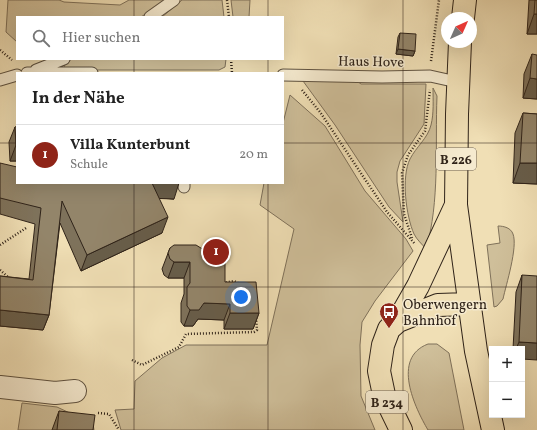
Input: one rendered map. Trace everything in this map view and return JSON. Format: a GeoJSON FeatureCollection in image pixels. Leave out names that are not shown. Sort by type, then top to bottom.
{"type":"FeatureCollection","features":[{"type":"Feature","properties":{"kind":"main road"},"geometry":{"type":"LineString","coordinates":[[464,12],[465,0]]}},
{"type":"Feature","properties":{"kind":"main road","name":"B 226"},"geometry":{"type":"LineString","coordinates":[[460,48],[457,82],[456,205],[468,304],[476,351],[493,430]]}},
{"type":"Feature","properties":{"kind":"main road"},"geometry":{"type":"LineString","coordinates":[[398,321],[432,259],[445,226],[456,205]]}},
{"type":"Feature","properties":{"kind":"main road"},"geometry":{"type":"LineString","coordinates":[[398,321],[438,305],[468,304]]}},
{"type":"Feature","properties":{"kind":"main road","name":"B 234"},"geometry":{"type":"LineString","coordinates":[[398,321],[389,330],[383,345],[379,371],[384,395],[401,430]]}},
{"type":"Feature","properties":{"kind":"street"},"geometry":{"type":"LineString","coordinates":[[0,387],[55,393],[75,391]]}},
{"type":"Feature","properties":{"kind":"lane"},"geometry":{"type":"LineString","coordinates":[[151,16],[174,0]]}},
{"type":"Feature","properties":{"kind":"lane"},"geometry":{"type":"LineString","coordinates":[[31,72],[61,60]]}},
{"type":"Feature","properties":{"kind":"lane"},"geometry":{"type":"LineString","coordinates":[[0,80],[16,76]]}},
{"type":"Feature","properties":{"kind":"lane","name":"Haus Hove"},"geometry":{"type":"LineString","coordinates":[[287,76],[430,76],[457,82]]}},
{"type":"Feature","properties":{"kind":"path"},"geometry":{"type":"LineString","coordinates":[[227,0],[229,16]]}},
{"type":"Feature","properties":{"kind":"path"},"geometry":{"type":"LineString","coordinates":[[413,241],[404,214],[402,173],[408,155],[425,131],[428,115],[430,76],[439,0]]}},
{"type":"Feature","properties":{"kind":"path"},"geometry":{"type":"LineString","coordinates":[[231,60],[232,72]]}},
{"type":"Feature","properties":{"kind":"path"},"geometry":{"type":"LineString","coordinates":[[287,76],[320,112],[387,212],[422,252],[432,259]]}},
{"type":"Feature","properties":{"kind":"path"},"geometry":{"type":"LineString","coordinates":[[0,245],[26,228]]}},
{"type":"Feature","properties":{"kind":"path"},"geometry":{"type":"LineString","coordinates":[[0,270],[11,280]]}},
{"type":"Feature","properties":{"kind":"path"},"geometry":{"type":"LineString","coordinates":[[219,283],[234,281],[240,284]]}},
{"type":"Feature","properties":{"kind":"path"},"geometry":{"type":"LineString","coordinates":[[132,360],[142,365],[173,350],[181,344],[186,334],[254,332],[257,330],[256,316]]}},
{"type":"Feature","properties":{"kind":"path"},"geometry":{"type":"LineString","coordinates":[[98,413],[109,414],[119,430]]}},
{"type":"Feature","properties":{"kind":"shaded area"},"geometry":{"type":"Polygon","coordinates":[[[8,0],[59,0],[64,2],[120,5],[129,0],[166,0],[142,16],[16,16],[16,41],[6,32],[8,0]]]}},
{"type":"Feature","properties":{"kind":"shaded area"},"geometry":{"type":"Polygon","coordinates":[[[182,0],[222,0],[224,16],[163,16],[182,0]]]}},
{"type":"Feature","properties":{"kind":"shaded area"},"geometry":{"type":"Polygon","coordinates":[[[231,0],[250,0],[249,16],[233,16],[231,0]]]}},
{"type":"Feature","properties":{"kind":"shaded area"},"geometry":{"type":"Polygon","coordinates":[[[70,60],[226,60],[225,67],[219,70],[66,70],[64,67],[66,62],[70,60]]]}},
{"type":"Feature","properties":{"kind":"shaded area"},"geometry":{"type":"Polygon","coordinates":[[[354,79],[361,84],[426,84],[424,124],[400,161],[397,172],[403,222],[389,207],[335,125],[303,81],[354,79]]]}},
{"type":"Feature","properties":{"kind":"shaded area"},"geometry":{"type":"Polygon","coordinates":[[[433,88],[437,96],[436,173],[433,212],[426,249],[415,236],[411,226],[405,186],[407,167],[410,159],[425,138],[431,125],[433,111],[433,88]]]}},
{"type":"Feature","properties":{"kind":"shaded area"},"geometry":{"type":"Polygon","coordinates":[[[290,95],[325,126],[365,191],[406,239],[413,251],[375,301],[362,322],[360,345],[361,396],[375,430],[121,430],[115,410],[134,409],[135,381],[162,358],[186,345],[267,345],[294,229],[260,205],[264,184],[284,184],[284,119],[290,95]]]}},
{"type":"Feature","properties":{"kind":"shaded area"},"geometry":{"type":"Polygon","coordinates":[[[498,226],[503,226],[511,230],[514,240],[514,248],[503,299],[497,306],[494,307],[487,245],[500,243],[498,226]]]}},
{"type":"Feature","properties":{"kind":"shaded area"},"geometry":{"type":"Polygon","coordinates":[[[428,344],[437,344],[449,353],[464,430],[428,430],[417,409],[409,384],[408,372],[411,360],[417,351],[428,344]]]}},
{"type":"Feature","properties":{"kind":"shaded area"},"geometry":{"type":"Polygon","coordinates":[[[22,403],[57,407],[93,424],[94,430],[18,430],[22,403]]]}},
{"type":"Feature","properties":{"kind":"building"},"geometry":{"type":"Polygon","coordinates":[[[535,0],[537,0],[537,14],[534,14],[535,0]]]}},
{"type":"Feature","properties":{"kind":"building"},"geometry":{"type":"Polygon","coordinates":[[[400,33],[416,34],[415,51],[398,49],[400,33]]]}},
{"type":"Feature","properties":{"kind":"building"},"geometry":{"type":"Polygon","coordinates":[[[532,54],[537,55],[537,79],[530,78],[532,54]]]}},
{"type":"Feature","properties":{"kind":"building"},"geometry":{"type":"Polygon","coordinates":[[[523,113],[537,114],[537,163],[520,163],[523,113]]]}},
{"type":"Feature","properties":{"kind":"building"},"geometry":{"type":"Polygon","coordinates":[[[0,163],[16,167],[16,184],[152,184],[168,217],[87,255],[62,201],[49,315],[0,310],[0,276],[33,280],[41,208],[0,198],[0,163]]]}},
{"type":"Feature","properties":{"kind":"building"},"geometry":{"type":"Polygon","coordinates":[[[174,245],[196,245],[225,263],[225,282],[256,282],[259,313],[230,313],[230,304],[204,303],[199,310],[190,310],[187,306],[187,287],[190,283],[190,262],[174,262],[170,259],[168,253],[170,248],[174,245]]]}},
{"type":"Feature","properties":{"kind":"building"},"geometry":{"type":"Polygon","coordinates":[[[522,275],[537,276],[537,343],[519,342],[522,275]]]}},
{"type":"Feature","properties":{"kind":"building"},"geometry":{"type":"Polygon","coordinates":[[[59,411],[95,415],[93,430],[57,430],[59,411]]]}},
{"type":"Feature","properties":{"kind":"place","name":"Villa Kunterbunt"},"geometry":{"type":"Point","coordinates":[216,252]}},
{"type":"Feature","properties":{"kind":"place","name":"Oberwengern Bahnhof"},"geometry":{"type":"Point","coordinates":[389,329]}}]}
